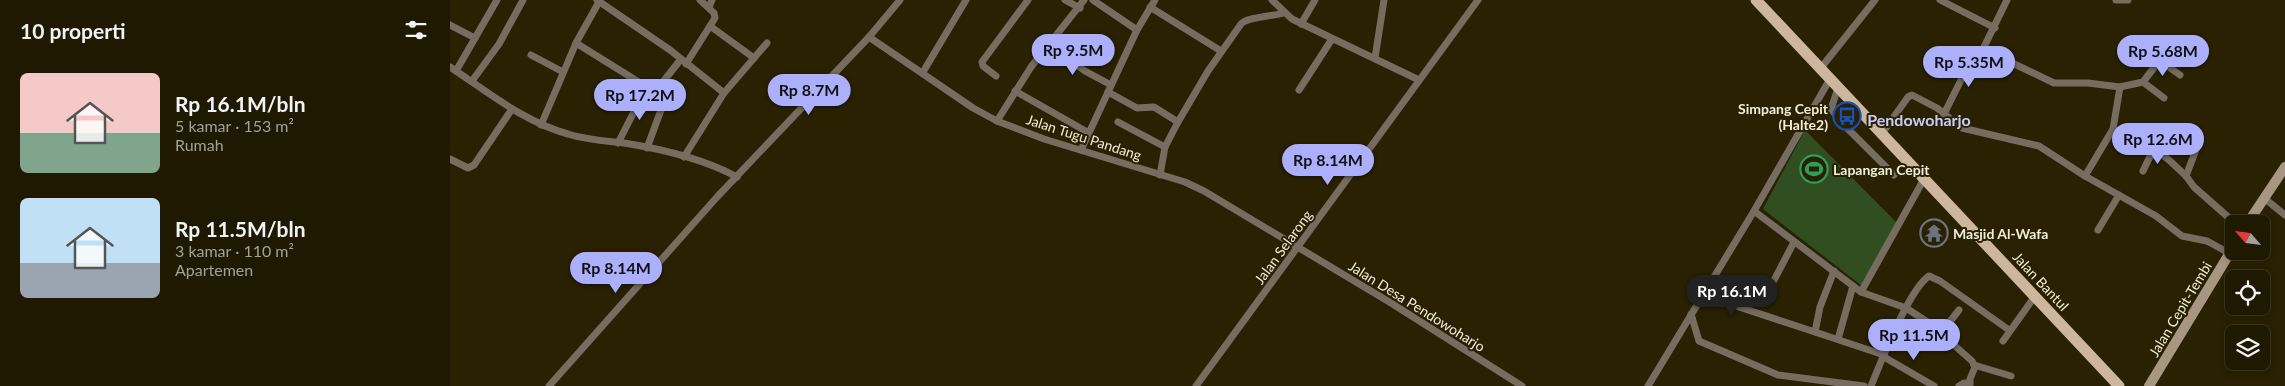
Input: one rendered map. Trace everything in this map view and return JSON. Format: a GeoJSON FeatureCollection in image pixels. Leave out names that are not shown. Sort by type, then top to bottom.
{"type":"FeatureCollection","features":[{"type":"Feature","properties":{"kind":"main road","name":"Jalan Bantul"},"geometry":{"type":"LineString","coordinates":[[1756,0],[2119,386]]}},
{"type":"Feature","properties":{"kind":"main road"},"geometry":{"type":"LineString","coordinates":[[2254,215],[2285,167]]}},
{"type":"Feature","properties":{"kind":"main road","name":"Jalan Cepit-Tembi"},"geometry":{"type":"LineString","coordinates":[[2149,386],[2226,260]]}},
{"type":"Feature","properties":{"kind":"street"},"geometry":{"type":"LineString","coordinates":[[497,0],[475,38],[453,69],[541,125],[568,134],[618,142],[684,157],[723,169],[737,177]]}},
{"type":"Feature","properties":{"kind":"street"},"geometry":{"type":"LineString","coordinates":[[472,82],[499,44],[523,0]]}},
{"type":"Feature","properties":{"kind":"street"},"geometry":{"type":"LineString","coordinates":[[541,125],[576,43],[599,0],[724,93]]}},
{"type":"Feature","properties":{"kind":"street"},"geometry":{"type":"LineString","coordinates":[[618,142],[638,104],[655,92],[683,62],[715,18],[711,4],[700,0]]}},
{"type":"Feature","properties":{"kind":"street"},"geometry":{"type":"LineString","coordinates":[[549,386],[737,177],[869,37],[900,0]]}},
{"type":"Feature","properties":{"kind":"street"},"geometry":{"type":"LineString","coordinates":[[923,72],[966,0]]}},
{"type":"Feature","properties":{"kind":"street"},"geometry":{"type":"LineString","coordinates":[[996,76],[983,66],[982,62],[1028,0]]}},
{"type":"Feature","properties":{"kind":"street"},"geometry":{"type":"LineString","coordinates":[[1065,0],[1080,8]]}},
{"type":"Feature","properties":{"kind":"street"},"geometry":{"type":"LineString","coordinates":[[997,121],[1030,67],[1080,8],[1084,0]]}},
{"type":"Feature","properties":{"kind":"street"},"geometry":{"type":"LineString","coordinates":[[1093,0],[1137,30]]}},
{"type":"Feature","properties":{"kind":"street"},"geometry":{"type":"LineString","coordinates":[[1081,150],[1137,30],[1155,0]]}},
{"type":"Feature","properties":{"kind":"street"},"geometry":{"type":"LineString","coordinates":[[1272,0],[1284,12],[1301,24],[1418,80]]}},
{"type":"Feature","properties":{"kind":"street"},"geometry":{"type":"LineString","coordinates":[[1301,24],[1315,0]]}},
{"type":"Feature","properties":{"kind":"street"},"geometry":{"type":"LineString","coordinates":[[1375,58],[1384,0]]}},
{"type":"Feature","properties":{"kind":"street","name":"Jalan Selarong"},"geometry":{"type":"LineString","coordinates":[[1196,386],[1299,247],[1372,142],[1478,0]]}},
{"type":"Feature","properties":{"kind":"street"},"geometry":{"type":"LineString","coordinates":[[1820,69],[1874,0]]}},
{"type":"Feature","properties":{"kind":"street"},"geometry":{"type":"LineString","coordinates":[[1940,0],[1995,28]]}},
{"type":"Feature","properties":{"kind":"street"},"geometry":{"type":"LineString","coordinates":[[1944,114],[1972,58],[1984,50],[2007,0]]}},
{"type":"Feature","properties":{"kind":"street"},"geometry":{"type":"LineString","coordinates":[[2116,0],[2128,0]]}},
{"type":"Feature","properties":{"kind":"street"},"geometry":{"type":"LineString","coordinates":[[1150,7],[1221,51]]}},
{"type":"Feature","properties":{"kind":"street"},"geometry":{"type":"LineString","coordinates":[[1160,175],[1165,147],[1178,122],[1221,51],[1243,21],[1284,12]]}},
{"type":"Feature","properties":{"kind":"street"},"geometry":{"type":"LineString","coordinates":[[450,25],[475,38]]}},
{"type":"Feature","properties":{"kind":"street"},"geometry":{"type":"LineString","coordinates":[[710,26],[754,58]]}},
{"type":"Feature","properties":{"kind":"street","name":"Jalan Tugu Pandang"},"geometry":{"type":"LineString","coordinates":[[869,37],[923,72],[973,108],[997,121],[1081,150],[1185,182],[1204,191],[1299,247]]}},
{"type":"Feature","properties":{"kind":"street"},"geometry":{"type":"LineString","coordinates":[[1299,90],[1332,39]]}},
{"type":"Feature","properties":{"kind":"street"},"geometry":{"type":"LineString","coordinates":[[576,43],[658,94],[662,105],[647,148]]}},
{"type":"Feature","properties":{"kind":"street"},"geometry":{"type":"LineString","coordinates":[[684,157],[724,93],[767,43]]}},
{"type":"Feature","properties":{"kind":"street"},"geometry":{"type":"LineString","coordinates":[[1048,46],[1137,108],[1154,107],[1178,122]]}},
{"type":"Feature","properties":{"kind":"street"},"geometry":{"type":"LineString","coordinates":[[1984,50],[2054,83],[2088,83],[2120,87],[2143,82],[2166,52]]}},
{"type":"Feature","properties":{"kind":"street"},"geometry":{"type":"LineString","coordinates":[[531,55],[563,72]]}},
{"type":"Feature","properties":{"kind":"street"},"geometry":{"type":"LineString","coordinates":[[2159,60],[2180,75]]}},
{"type":"Feature","properties":{"kind":"street"},"geometry":{"type":"LineString","coordinates":[[1648,386],[1754,211],[1830,79]]}},
{"type":"Feature","properties":{"kind":"street"},"geometry":{"type":"LineString","coordinates":[[2143,82],[2164,98]]}},
{"type":"Feature","properties":{"kind":"street"},"geometry":{"type":"LineString","coordinates":[[2085,176],[2113,128],[2120,87]]}},
{"type":"Feature","properties":{"kind":"street"},"geometry":{"type":"LineString","coordinates":[[1838,88],[1831,110],[1894,176]]}},
{"type":"Feature","properties":{"kind":"street"},"geometry":{"type":"LineString","coordinates":[[1015,91],[1089,133]]}},
{"type":"Feature","properties":{"kind":"street"},"geometry":{"type":"LineString","coordinates":[[1881,135],[1910,95],[1925,101],[1962,128],[2039,146],[2085,176],[2156,216],[2182,236],[2225,248]]}},
{"type":"Feature","properties":{"kind":"street"},"geometry":{"type":"LineString","coordinates":[[450,159],[464,166],[472,167],[512,108]]}},
{"type":"Feature","properties":{"kind":"street"},"geometry":{"type":"LineString","coordinates":[[1118,122],[1165,147]]}},
{"type":"Feature","properties":{"kind":"street"},"geometry":{"type":"LineString","coordinates":[[2113,128],[2154,148],[2226,215]]}},
{"type":"Feature","properties":{"kind":"street"},"geometry":{"type":"LineString","coordinates":[[2186,176],[2198,147]]}},
{"type":"Feature","properties":{"kind":"street"},"geometry":{"type":"LineString","coordinates":[[2143,171],[2154,148]]}},
{"type":"Feature","properties":{"kind":"street"},"geometry":{"type":"LineString","coordinates":[[1861,292],[1924,179]]}},
{"type":"Feature","properties":{"kind":"street"},"geometry":{"type":"LineString","coordinates":[[2098,230],[2119,195]]}},
{"type":"Feature","properties":{"kind":"street"},"geometry":{"type":"LineString","coordinates":[[2264,198],[2285,215]]}},
{"type":"Feature","properties":{"kind":"street"},"geometry":{"type":"LineString","coordinates":[[1754,211],[1861,292],[1906,308],[1941,334],[1974,364],[2011,376]]}},
{"type":"Feature","properties":{"kind":"street"},"geometry":{"type":"LineString","coordinates":[[1772,284],[1794,242]]}},
{"type":"Feature","properties":{"kind":"street","name":"Jalan Desa Pendowoharjo"},"geometry":{"type":"LineString","coordinates":[[1299,247],[1522,386]]}},
{"type":"Feature","properties":{"kind":"street"},"geometry":{"type":"LineString","coordinates":[[1815,332],[1827,284],[1834,271]]}},
{"type":"Feature","properties":{"kind":"street"},"geometry":{"type":"LineString","coordinates":[[1871,386],[1906,308],[1921,284],[1929,276],[1940,281],[2009,330]]}},
{"type":"Feature","properties":{"kind":"street"},"geometry":{"type":"LineString","coordinates":[[1713,279],[1733,290],[1729,301],[1733,306],[1838,339],[1884,356],[1934,386]]}},
{"type":"Feature","properties":{"kind":"street"},"geometry":{"type":"LineString","coordinates":[[1838,339],[1853,286]]}},
{"type":"Feature","properties":{"kind":"street"},"geometry":{"type":"LineString","coordinates":[[2003,341],[2035,296]]}},
{"type":"Feature","properties":{"kind":"street"},"geometry":{"type":"LineString","coordinates":[[1941,334],[1959,310]]}},
{"type":"Feature","properties":{"kind":"street"},"geometry":{"type":"LineString","coordinates":[[1691,314],[1699,341],[1764,370],[1778,375],[1864,386]]}},
{"type":"Feature","properties":{"kind":"street"},"geometry":{"type":"LineString","coordinates":[[1959,386],[1962,384],[1970,385],[1974,364]]}},
{"type":"Feature","properties":{"kind":"green space","name":"Lapangan Cepit"},"geometry":{"type":"Polygon","coordinates":[[[1805,130],[1899,225],[1862,286],[1763,209],[1805,130]]]}},
{"type":"Feature","properties":{"kind":"place","name":"Simpang Cepit (Halte2)"},"geometry":{"type":"Point","coordinates":[1847,116]}},
{"type":"Feature","properties":{"kind":"place","name":"Lapangan Cepit"},"geometry":{"type":"Point","coordinates":[1814,169]}},
{"type":"Feature","properties":{"kind":"place","name":"Masjid Al-Wafa"},"geometry":{"type":"Point","coordinates":[1934,233]}},
{"type":"Feature","properties":{"kind":"district","name":"Pendowoharjo"},"geometry":{"type":"Point","coordinates":[1919,119]}}]}
